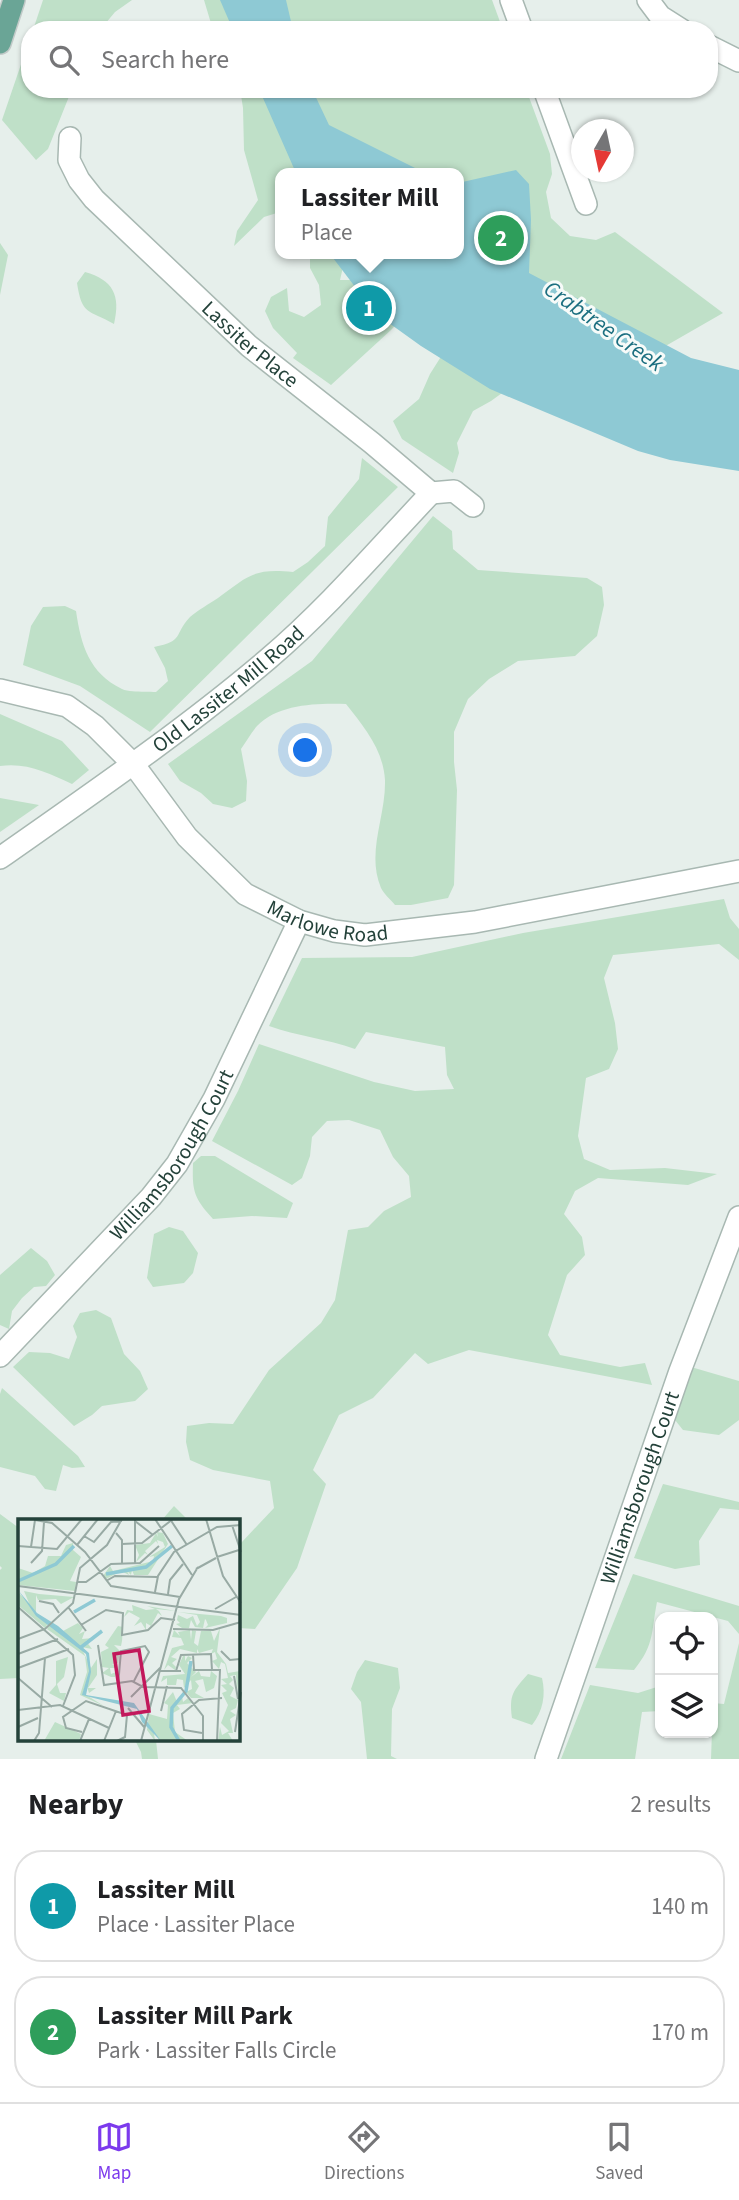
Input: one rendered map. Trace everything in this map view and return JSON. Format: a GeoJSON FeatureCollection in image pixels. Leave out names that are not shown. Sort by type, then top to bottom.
{"type":"FeatureCollection","features":[{"type":"Feature","properties":{"kind":"main road"},"geometry":{"type":"LineString","coordinates":[[0,43],[14,0]]}},
{"type":"Feature","properties":{"kind":"street"},"geometry":{"type":"LineString","coordinates":[[511,0],[519,21]]}},
{"type":"Feature","properties":{"kind":"street"},"geometry":{"type":"LineString","coordinates":[[648,0],[660,16],[668,21]]}},
{"type":"Feature","properties":{"kind":"street"},"geometry":{"type":"LineString","coordinates":[[718,50],[739,61]]}},
{"type":"Feature","properties":{"kind":"street"},"geometry":{"type":"LineString","coordinates":[[547,98],[586,204]]}},
{"type":"Feature","properties":{"kind":"street","name":"Lassiter Place"},"geometry":{"type":"LineString","coordinates":[[70,138],[69,160],[79,180],[94,199],[248,346],[431,493],[454,491],[473,506]]}},
{"type":"Feature","properties":{"kind":"street","name":"Old Lassiter Mill Road"},"geometry":{"type":"LineString","coordinates":[[0,858],[134,765],[267,660],[303,628],[431,493]]}},
{"type":"Feature","properties":{"kind":"street","name":"Marlowe Road"},"geometry":{"type":"LineString","coordinates":[[0,690],[67,706],[95,726],[134,765],[187,837],[245,894],[299,921],[334,930],[365,935],[475,922],[739,871]]}},
{"type":"Feature","properties":{"kind":"street","name":"Williamsborough Court"},"geometry":{"type":"LineString","coordinates":[[0,1356],[151,1197],[177,1164],[214,1099],[299,921]]}},
{"type":"Feature","properties":{"kind":"street","name":"Williamsborough Court"},"geometry":{"type":"LineString","coordinates":[[546,1759],[680,1371],[739,1217]]}},
{"type":"Feature","properties":{"kind":"green space"},"geometry":{"type":"Polygon","coordinates":[[[43,0],[132,0],[108,21],[36,21],[43,0]]]}},
{"type":"Feature","properties":{"kind":"green space"},"geometry":{"type":"Polygon","coordinates":[[[204,0],[234,0],[242,21],[210,21],[204,0]]]}},
{"type":"Feature","properties":{"kind":"green space"},"geometry":{"type":"Polygon","coordinates":[[[266,0],[492,0],[500,21],[273,21],[266,0]]]}},
{"type":"Feature","properties":{"kind":"green space"},"geometry":{"type":"Polygon","coordinates":[[[21,64],[21,98],[68,98],[48,149],[36,160],[2,120],[21,64]]]}},
{"type":"Feature","properties":{"kind":"green space"},"geometry":{"type":"Polygon","coordinates":[[[241,98],[272,98],[310,168],[275,168],[275,214],[264,217],[234,246],[237,231],[258,200],[244,150],[241,98]]]}},
{"type":"Feature","properties":{"kind":"green space"},"geometry":{"type":"Polygon","coordinates":[[[303,98],[529,98],[550,154],[552,174],[546,192],[551,218],[570,236],[596,240],[615,232],[723,313],[629,367],[466,250],[464,252],[464,168],[343,168],[303,98]]]}},
{"type":"Feature","properties":{"kind":"green space"},"geometry":{"type":"Polygon","coordinates":[[[0,243],[8,255],[0,295],[0,243]]]}},
{"type":"Feature","properties":{"kind":"green space"},"geometry":{"type":"Polygon","coordinates":[[[310,259],[345,259],[340,280],[362,280],[440,259],[458,259],[391,330],[331,385],[293,358],[297,353],[273,328],[265,311],[271,297],[287,288],[289,311],[304,317],[321,305],[319,285],[310,268],[310,259]]]}},
{"type":"Feature","properties":{"kind":"green space"},"geometry":{"type":"Polygon","coordinates":[[[85,272],[102,279],[113,290],[116,305],[114,324],[84,307],[77,283],[85,272]]]}},
{"type":"Feature","properties":{"kind":"green space"},"geometry":{"type":"Polygon","coordinates":[[[449,344],[513,385],[473,411],[457,443],[459,453],[453,473],[402,439],[393,421],[419,399],[430,374],[449,344]]]}},
{"type":"Feature","properties":{"kind":"green space"},"geometry":{"type":"Polygon","coordinates":[[[362,458],[398,487],[150,732],[80,686],[23,665],[31,626],[43,607],[65,606],[76,611],[88,657],[102,675],[122,689],[156,692],[168,681],[165,668],[154,647],[175,640],[190,617],[244,579],[269,571],[293,572],[308,562],[325,546],[328,517],[359,479],[362,458]]]}},
{"type":"Feature","properties":{"kind":"green space"},"geometry":{"type":"Polygon","coordinates":[[[433,516],[452,531],[453,549],[478,570],[587,578],[602,587],[604,605],[597,636],[575,656],[518,661],[489,679],[468,699],[454,732],[457,790],[454,885],[448,898],[395,905],[381,888],[375,861],[385,780],[381,758],[372,739],[346,704],[298,706],[276,713],[257,726],[241,749],[247,781],[246,801],[232,808],[213,804],[201,793],[180,781],[168,764],[312,661],[433,516]]]}},
{"type":"Feature","properties":{"kind":"green space"},"geometry":{"type":"Polygon","coordinates":[[[0,714],[62,741],[89,770],[72,784],[28,767],[0,766],[0,714]]]}},
{"type":"Feature","properties":{"kind":"green space"},"geometry":{"type":"Polygon","coordinates":[[[0,798],[39,805],[0,832],[0,798]]]}},
{"type":"Feature","properties":{"kind":"green space"},"geometry":{"type":"Polygon","coordinates":[[[724,899],[730,918],[739,929],[739,960],[719,944],[613,955],[604,978],[618,1049],[609,1069],[586,1078],[578,1136],[584,1159],[610,1170],[665,1168],[717,1174],[688,1185],[598,1178],[575,1191],[564,1214],[582,1237],[585,1255],[567,1275],[548,1335],[560,1355],[620,1367],[645,1363],[652,1385],[469,1350],[428,1364],[415,1353],[373,1398],[339,1415],[313,1470],[326,1484],[297,1568],[255,1629],[240,1628],[240,1543],[274,1508],[270,1481],[213,1470],[190,1460],[186,1442],[187,1426],[233,1424],[269,1370],[321,1323],[335,1300],[348,1230],[368,1227],[384,1211],[411,1197],[409,1176],[393,1157],[380,1130],[349,1120],[327,1121],[312,1137],[310,1156],[302,1178],[292,1185],[212,1141],[259,1044],[374,1082],[415,1091],[454,1089],[447,1075],[445,1047],[366,1032],[355,1049],[269,1026],[302,958],[412,957],[523,933],[724,899]]]}},
{"type":"Feature","properties":{"kind":"green space"},"geometry":{"type":"Polygon","coordinates":[[[201,1156],[215,1156],[293,1203],[287,1218],[252,1216],[213,1219],[198,1200],[194,1188],[193,1163],[201,1156]]]}},
{"type":"Feature","properties":{"kind":"green space"},"geometry":{"type":"Polygon","coordinates":[[[169,1227],[183,1231],[198,1253],[193,1273],[184,1283],[153,1287],[147,1278],[154,1234],[169,1227]]]}},
{"type":"Feature","properties":{"kind":"green space"},"geometry":{"type":"Polygon","coordinates":[[[31,1248],[47,1261],[55,1275],[46,1286],[34,1287],[22,1298],[12,1311],[9,1329],[0,1325],[0,1275],[31,1248]]]}},
{"type":"Feature","properties":{"kind":"green space"},"geometry":{"type":"Polygon","coordinates":[[[96,1310],[111,1318],[124,1354],[140,1371],[148,1389],[135,1401],[102,1406],[74,1426],[13,1367],[29,1352],[50,1353],[69,1359],[77,1337],[73,1326],[80,1313],[96,1310]]]}},
{"type":"Feature","properties":{"kind":"green space"},"geometry":{"type":"Polygon","coordinates":[[[691,1367],[739,1381],[739,1420],[719,1435],[683,1430],[675,1420],[691,1367]]]}},
{"type":"Feature","properties":{"kind":"green space"},"geometry":{"type":"Polygon","coordinates":[[[2,1388],[78,1456],[85,1467],[72,1468],[63,1465],[56,1491],[45,1489],[35,1476],[0,1467],[2,1388]]]}},
{"type":"Feature","properties":{"kind":"green space"},"geometry":{"type":"Polygon","coordinates":[[[663,1484],[739,1502],[739,1510],[720,1508],[699,1541],[700,1565],[675,1569],[634,1558],[663,1484]]]}},
{"type":"Feature","properties":{"kind":"green space"},"geometry":{"type":"Polygon","coordinates":[[[174,1506],[187,1519],[163,1519],[174,1506]]]}},
{"type":"Feature","properties":{"kind":"green space"},"geometry":{"type":"Polygon","coordinates":[[[0,1514],[18,1527],[18,1678],[0,1679],[0,1514]]]}},
{"type":"Feature","properties":{"kind":"green space"},"geometry":{"type":"Polygon","coordinates":[[[633,1574],[739,1606],[739,1634],[728,1621],[718,1618],[718,1612],[694,1612],[657,1602],[649,1645],[634,1670],[595,1668],[633,1574]]]}},
{"type":"Feature","properties":{"kind":"green space"},"geometry":{"type":"Polygon","coordinates":[[[739,1643],[739,1759],[711,1759],[712,1738],[718,1738],[718,1703],[724,1704],[739,1643]]]}},
{"type":"Feature","properties":{"kind":"green space"},"geometry":{"type":"Polygon","coordinates":[[[365,1660],[398,1668],[400,1688],[392,1709],[391,1756],[397,1759],[367,1759],[361,1702],[351,1689],[365,1660]]]}},
{"type":"Feature","properties":{"kind":"green space"},"geometry":{"type":"Polygon","coordinates":[[[528,1674],[542,1678],[544,1691],[543,1703],[532,1725],[512,1718],[511,1710],[513,1693],[528,1674]]]}},
{"type":"Feature","properties":{"kind":"green space"},"geometry":{"type":"Polygon","coordinates":[[[590,1685],[638,1693],[655,1688],[655,1711],[642,1712],[635,1759],[561,1759],[590,1685]]]}},
{"type":"Feature","properties":{"kind":"green space"},"geometry":{"type":"Polygon","coordinates":[[[136,1742],[156,1742],[158,1759],[142,1759],[136,1742]]]}},
{"type":"Feature","properties":{"kind":"water"},"geometry":{"type":"Polygon","coordinates":[[[220,0],[286,0],[291,21],[229,21],[220,0]]]}},
{"type":"Feature","properties":{"kind":"water"},"geometry":{"type":"Polygon","coordinates":[[[263,98],[316,98],[329,125],[415,168],[294,168],[263,98]]]}},
{"type":"Feature","properties":{"kind":"water","name":"Crabtree Creek"},"geometry":{"type":"Polygon","coordinates":[[[516,170],[529,184],[529,273],[691,358],[739,370],[739,471],[670,460],[638,451],[490,389],[421,346],[375,313],[334,259],[464,259],[464,182],[516,170]]]}},
{"type":"Feature","properties":{"kind":"place","name":"Lassiter Mill Park"},"geometry":{"type":"Point","coordinates":[501,238]}},
{"type":"Feature","properties":{"kind":"place","name":"Lassiter Mill"},"geometry":{"type":"Point","coordinates":[369,308]}}]}
